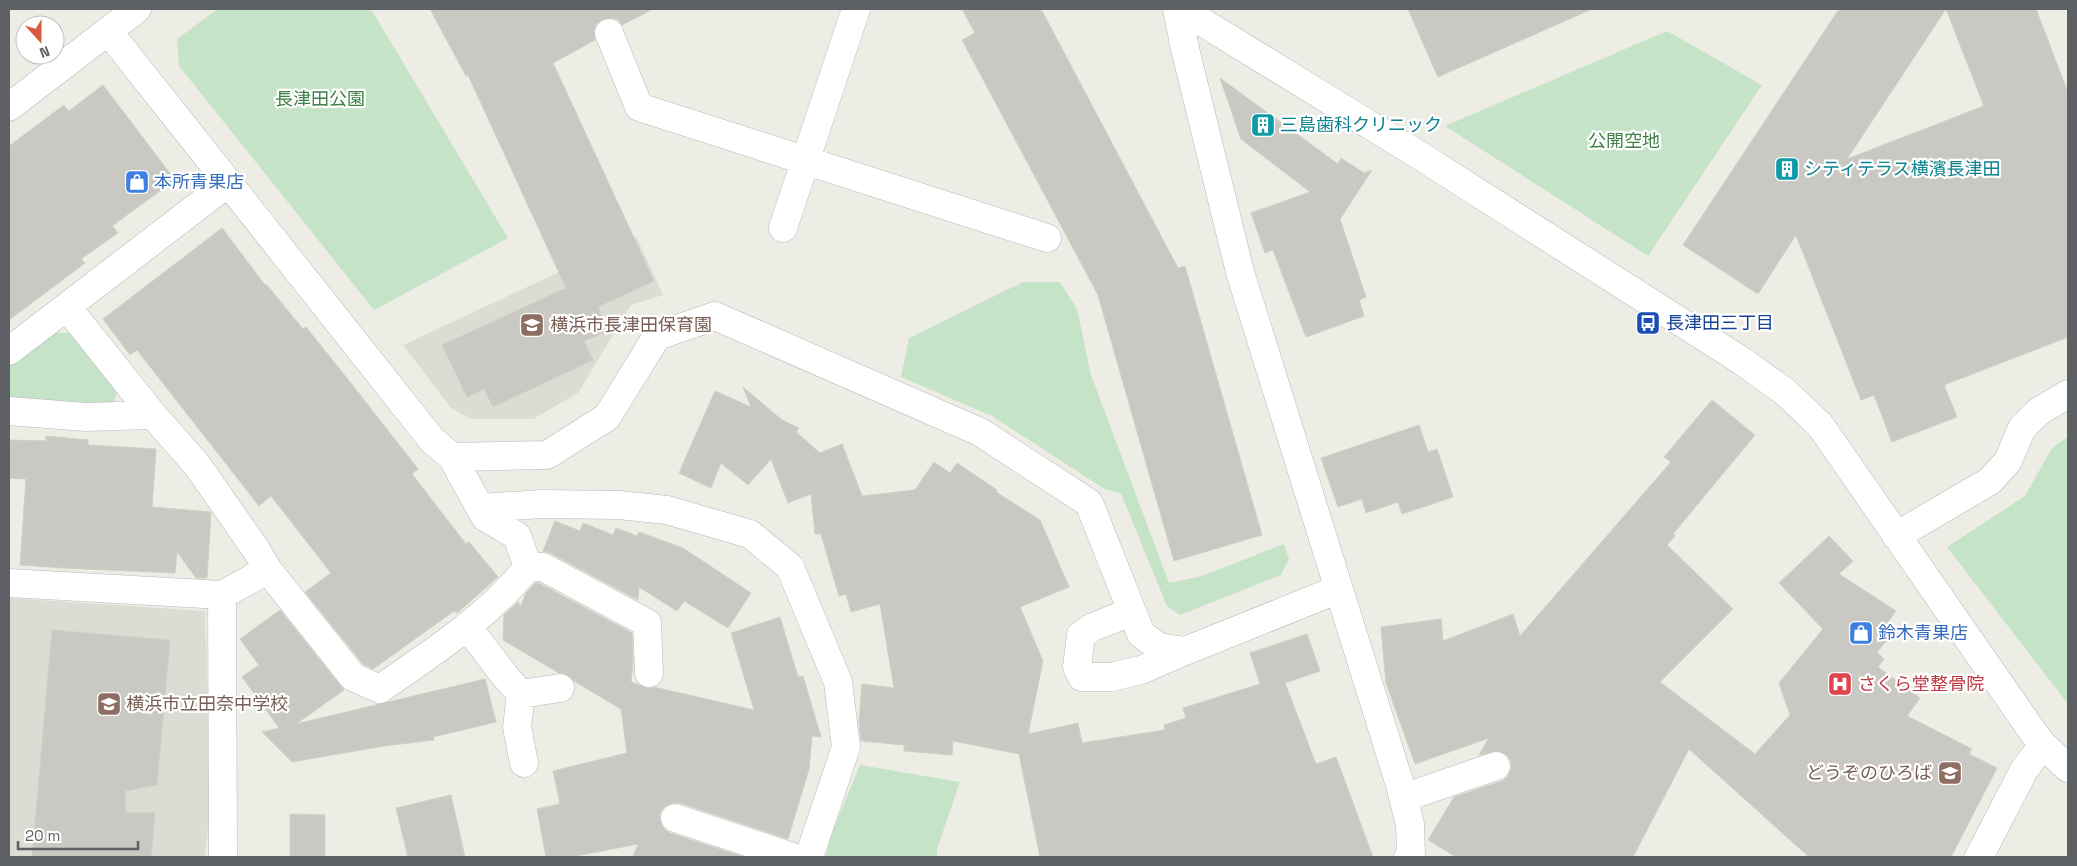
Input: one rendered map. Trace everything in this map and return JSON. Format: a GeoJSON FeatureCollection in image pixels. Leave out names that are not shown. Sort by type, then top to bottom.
{"type":"FeatureCollection","features":[{"type":"Feature","properties":{"kind":"street"},"geometry":{"type":"LineString","coordinates":[[9,106],[137,9]]}},
{"type":"Feature","properties":{"kind":"street"},"geometry":{"type":"LineString","coordinates":[[783,228],[856,9]]}},
{"type":"Feature","properties":{"kind":"street"},"geometry":{"type":"LineString","coordinates":[[1179,9],[1422,157],[1742,361],[1784,391],[1820,425],[2043,746],[2068,768]]}},
{"type":"Feature","properties":{"kind":"street"},"geometry":{"type":"LineString","coordinates":[[1179,9],[1185,49],[1240,272],[1403,798],[1410,824],[1413,856]]}},
{"type":"Feature","properties":{"kind":"street"},"geometry":{"type":"LineString","coordinates":[[108,31],[432,440],[452,457],[485,517],[517,536],[528,566]]}},
{"type":"Feature","properties":{"kind":"street"},"geometry":{"type":"LineString","coordinates":[[609,33],[639,107],[1046,238]]}},
{"type":"Feature","properties":{"kind":"street"},"geometry":{"type":"LineString","coordinates":[[9,350],[228,182]]}},
{"type":"Feature","properties":{"kind":"street"},"geometry":{"type":"LineString","coordinates":[[67,306],[152,416],[197,465],[256,548],[268,570],[353,677],[380,689],[467,626],[509,590],[528,566]]}},
{"type":"Feature","properties":{"kind":"street"},"geometry":{"type":"LineString","coordinates":[[452,457],[547,455],[607,417],[657,336],[715,316],[980,432],[1090,503],[1140,634],[1160,647],[1186,651]]}},
{"type":"Feature","properties":{"kind":"street"},"geometry":{"type":"LineString","coordinates":[[1896,536],[1990,481],[2008,461],[2022,428],[2038,412],[2068,394]]}},
{"type":"Feature","properties":{"kind":"street"},"geometry":{"type":"LineString","coordinates":[[9,411],[86,417],[152,416]]}},
{"type":"Feature","properties":{"kind":"street"},"geometry":{"type":"LineString","coordinates":[[480,508],[542,504],[619,505],[667,510],[750,534],[790,567],[838,682],[846,746],[809,857]]}},
{"type":"Feature","properties":{"kind":"street"},"geometry":{"type":"LineString","coordinates":[[528,566],[542,567],[647,623],[649,673]]}},
{"type":"Feature","properties":{"kind":"street"},"geometry":{"type":"LineString","coordinates":[[9,583],[222,595],[268,570]]}},
{"type":"Feature","properties":{"kind":"street"},"geometry":{"type":"LineString","coordinates":[[1131,612],[1093,627],[1081,635],[1077,667],[1082,678],[1111,677],[1141,670],[1339,589]]}},
{"type":"Feature","properties":{"kind":"street"},"geometry":{"type":"LineString","coordinates":[[222,595],[223,857]]}},
{"type":"Feature","properties":{"kind":"street"},"geometry":{"type":"LineString","coordinates":[[467,626],[521,694],[517,727],[524,763]]}},
{"type":"Feature","properties":{"kind":"street"},"geometry":{"type":"LineString","coordinates":[[521,694],[560,688]]}},
{"type":"Feature","properties":{"kind":"street"},"geometry":{"type":"LineString","coordinates":[[1979,857],[2024,770],[2043,746]]}},
{"type":"Feature","properties":{"kind":"street"},"geometry":{"type":"LineString","coordinates":[[1403,798],[1496,766]]}},
{"type":"Feature","properties":{"kind":"street"},"geometry":{"type":"LineString","coordinates":[[675,818],[792,857]]}},
{"type":"Feature","properties":{"kind":"shaded area","name":"横浜市長津田保育園"},"geometry":{"type":"Polygon","coordinates":[[[636,236],[663,295],[631,305],[578,393],[533,419],[471,419],[451,408],[403,345],[636,236]]]}},
{"type":"Feature","properties":{"kind":"shaded area","name":"横浜市立田奈中学校"},"geometry":{"type":"Polygon","coordinates":[[[9,598],[205,611],[211,798],[205,857],[9,857],[9,598]]]}},
{"type":"Feature","properties":{"kind":"green space","name":"長津田公園"},"geometry":{"type":"Polygon","coordinates":[[[218,9],[371,9],[508,238],[374,310],[179,66],[177,39],[218,9]]]}},
{"type":"Feature","properties":{"kind":"green space","name":"公開空地"},"geometry":{"type":"Polygon","coordinates":[[[1667,31],[1762,85],[1648,256],[1445,126],[1667,31]]]}},
{"type":"Feature","properties":{"kind":"green space"},"geometry":{"type":"Polygon","coordinates":[[[1023,282],[1060,282],[1077,309],[1091,375],[1169,583],[1202,576],[1284,544],[1289,559],[1281,575],[1180,615],[1167,606],[1121,494],[1103,488],[992,416],[901,377],[909,338],[1023,282]]]}},
{"type":"Feature","properties":{"kind":"green space"},"geometry":{"type":"Polygon","coordinates":[[[52,333],[75,333],[117,392],[113,407],[9,401],[9,366],[52,333]]]}},
{"type":"Feature","properties":{"kind":"green space"},"geometry":{"type":"Polygon","coordinates":[[[2068,437],[2068,704],[1947,547],[2025,496],[2052,448],[2068,437]]]}},
{"type":"Feature","properties":{"kind":"green space"},"geometry":{"type":"Polygon","coordinates":[[[860,765],[960,782],[937,849],[937,857],[826,857],[831,835],[860,765]]]}},
{"type":"Feature","properties":{"kind":"building"},"geometry":{"type":"Polygon","coordinates":[[[430,9],[653,9],[622,25],[618,20],[612,18],[603,19],[596,24],[594,30],[595,40],[553,63],[654,281],[598,307],[609,331],[584,341],[593,360],[493,407],[484,389],[467,397],[442,345],[566,288],[468,75],[466,76],[430,9]]]}},
{"type":"Feature","properties":{"kind":"building"},"geometry":{"type":"Polygon","coordinates":[[[962,9],[1041,9],[1178,268],[1185,266],[1262,535],[1174,561],[1098,295],[962,40],[975,33],[962,9]]]}},
{"type":"Feature","properties":{"kind":"building"},"geometry":{"type":"Polygon","coordinates":[[[1408,9],[1592,9],[1438,77],[1408,9]]]}},
{"type":"Feature","properties":{"kind":"building"},"geometry":{"type":"Polygon","coordinates":[[[1839,9],[1946,9],[2036,9],[2068,93],[2068,337],[1944,385],[1957,417],[1892,442],[1874,395],[1861,400],[1796,235],[1758,294],[1683,245],[1839,9]],[[1946,9],[1847,159],[1984,106],[1946,9]]]}},
{"type":"Feature","properties":{"kind":"building"},"geometry":{"type":"Polygon","coordinates":[[[1220,78],[1338,164],[1341,158],[1364,173],[1372,170],[1340,219],[1366,297],[1359,300],[1364,316],[1306,337],[1273,250],[1265,253],[1251,213],[1310,192],[1241,139],[1220,78]]]}},
{"type":"Feature","properties":{"kind":"building"},"geometry":{"type":"Polygon","coordinates":[[[103,85],[175,180],[112,226],[118,233],[81,259],[85,263],[9,320],[9,146],[64,105],[69,111],[103,85]]]}},
{"type":"Feature","properties":{"kind":"building"},"geometry":{"type":"Polygon","coordinates":[[[222,228],[265,285],[303,329],[306,327],[354,387],[418,469],[412,474],[466,544],[469,542],[498,577],[457,613],[454,611],[373,669],[363,664],[305,592],[331,573],[271,496],[259,506],[137,350],[130,355],[103,319],[222,228]]]}},
{"type":"Feature","properties":{"kind":"building"},"geometry":{"type":"Polygon","coordinates":[[[743,387],[782,420],[799,428],[796,432],[820,453],[842,444],[862,496],[915,490],[934,462],[950,473],[957,463],[997,490],[996,492],[1040,520],[1069,587],[1020,607],[1043,661],[1028,734],[1078,723],[1082,743],[1165,730],[1164,725],[1186,718],[1183,708],[1260,684],[1250,653],[1307,634],[1320,671],[1285,683],[1316,764],[1336,757],[1373,857],[1040,857],[1019,754],[953,741],[952,755],[904,751],[904,745],[861,741],[859,722],[862,684],[894,688],[880,604],[851,612],[846,594],[839,596],[821,534],[815,534],[811,494],[788,503],[771,459],[748,485],[721,463],[711,488],[679,473],[715,391],[751,407],[743,387]]]}},
{"type":"Feature","properties":{"kind":"building"},"geometry":{"type":"Polygon","coordinates":[[[1712,400],[1755,435],[1673,534],[1675,536],[1667,545],[1733,609],[1660,682],[1755,754],[1790,715],[1779,683],[1823,629],[1779,583],[1829,536],[1853,561],[1839,574],[1896,611],[1882,630],[1890,637],[1877,652],[1884,659],[1878,667],[1920,698],[1907,716],[1972,749],[1969,754],[1997,768],[1951,857],[1809,857],[1689,749],[1633,857],[1456,857],[1428,840],[1454,797],[1502,781],[1508,776],[1511,769],[1511,761],[1507,755],[1499,751],[1479,755],[1489,738],[1415,764],[1386,683],[1381,627],[1441,619],[1443,641],[1513,614],[1520,636],[1671,462],[1664,457],[1712,400]]]}},
{"type":"Feature","properties":{"kind":"building"},"geometry":{"type":"Polygon","coordinates":[[[1419,425],[1428,452],[1437,449],[1453,497],[1402,514],[1398,502],[1366,513],[1362,499],[1338,507],[1321,458],[1419,425]]]}},
{"type":"Feature","properties":{"kind":"building"},"geometry":{"type":"Polygon","coordinates":[[[46,436],[88,440],[88,445],[156,449],[152,507],[211,512],[207,578],[196,578],[177,552],[175,573],[20,565],[26,479],[9,478],[9,440],[46,441],[46,436]]]}},
{"type":"Feature","properties":{"kind":"building"},"geometry":{"type":"Polygon","coordinates":[[[555,521],[580,531],[583,523],[613,535],[616,528],[637,536],[639,532],[683,548],[751,593],[728,628],[684,601],[677,611],[639,587],[638,600],[543,551],[555,521]]]}},
{"type":"Feature","properties":{"kind":"building"},"geometry":{"type":"Polygon","coordinates":[[[535,583],[539,583],[632,633],[633,662],[631,682],[649,689],[654,687],[754,710],[731,633],[780,617],[798,677],[803,676],[821,737],[812,736],[809,769],[788,839],[680,803],[672,803],[665,806],[660,813],[660,821],[664,829],[670,833],[744,857],[633,857],[638,844],[571,857],[546,857],[537,809],[560,804],[553,771],[627,753],[621,709],[574,681],[566,674],[559,673],[503,640],[504,615],[518,602],[521,606],[526,593],[535,583]]]}},
{"type":"Feature","properties":{"kind":"building"},"geometry":{"type":"Polygon","coordinates":[[[280,610],[344,690],[296,724],[485,679],[496,722],[433,737],[434,740],[384,746],[292,762],[262,732],[279,728],[242,677],[259,665],[240,639],[280,610]]]}},
{"type":"Feature","properties":{"kind":"building"},"geometry":{"type":"Polygon","coordinates":[[[52,630],[170,640],[157,785],[125,791],[126,813],[155,813],[151,857],[32,857],[52,630]]]}},
{"type":"Feature","properties":{"kind":"building"},"geometry":{"type":"Polygon","coordinates":[[[451,795],[465,857],[408,857],[396,808],[451,795]]]}},
{"type":"Feature","properties":{"kind":"building"},"geometry":{"type":"Polygon","coordinates":[[[290,814],[325,815],[325,857],[290,857],[290,814]]]}},
{"type":"Feature","properties":{"kind":"place","name":"三島歯科クリニック"},"geometry":{"type":"Point","coordinates":[1263,125]}},
{"type":"Feature","properties":{"kind":"place","name":"シティテラス横濱長津田"},"geometry":{"type":"Point","coordinates":[1787,169]}},
{"type":"Feature","properties":{"kind":"place","name":"本所青果店"},"geometry":{"type":"Point","coordinates":[137,182]}},
{"type":"Feature","properties":{"kind":"place","name":"長津田三丁目"},"geometry":{"type":"Point","coordinates":[1648,323]}},
{"type":"Feature","properties":{"kind":"place","name":"横浜市長津田保育園"},"geometry":{"type":"Point","coordinates":[532,325]}},
{"type":"Feature","properties":{"kind":"place","name":"鈴木青果店"},"geometry":{"type":"Point","coordinates":[1861,633]}},
{"type":"Feature","properties":{"kind":"place","name":"さくら堂整骨院"},"geometry":{"type":"Point","coordinates":[1840,684]}},
{"type":"Feature","properties":{"kind":"place","name":"横浜市立田奈中学校"},"geometry":{"type":"Point","coordinates":[109,704]}},
{"type":"Feature","properties":{"kind":"place","name":"どうぞのひろば"},"geometry":{"type":"Point","coordinates":[1950,773]}}]}
